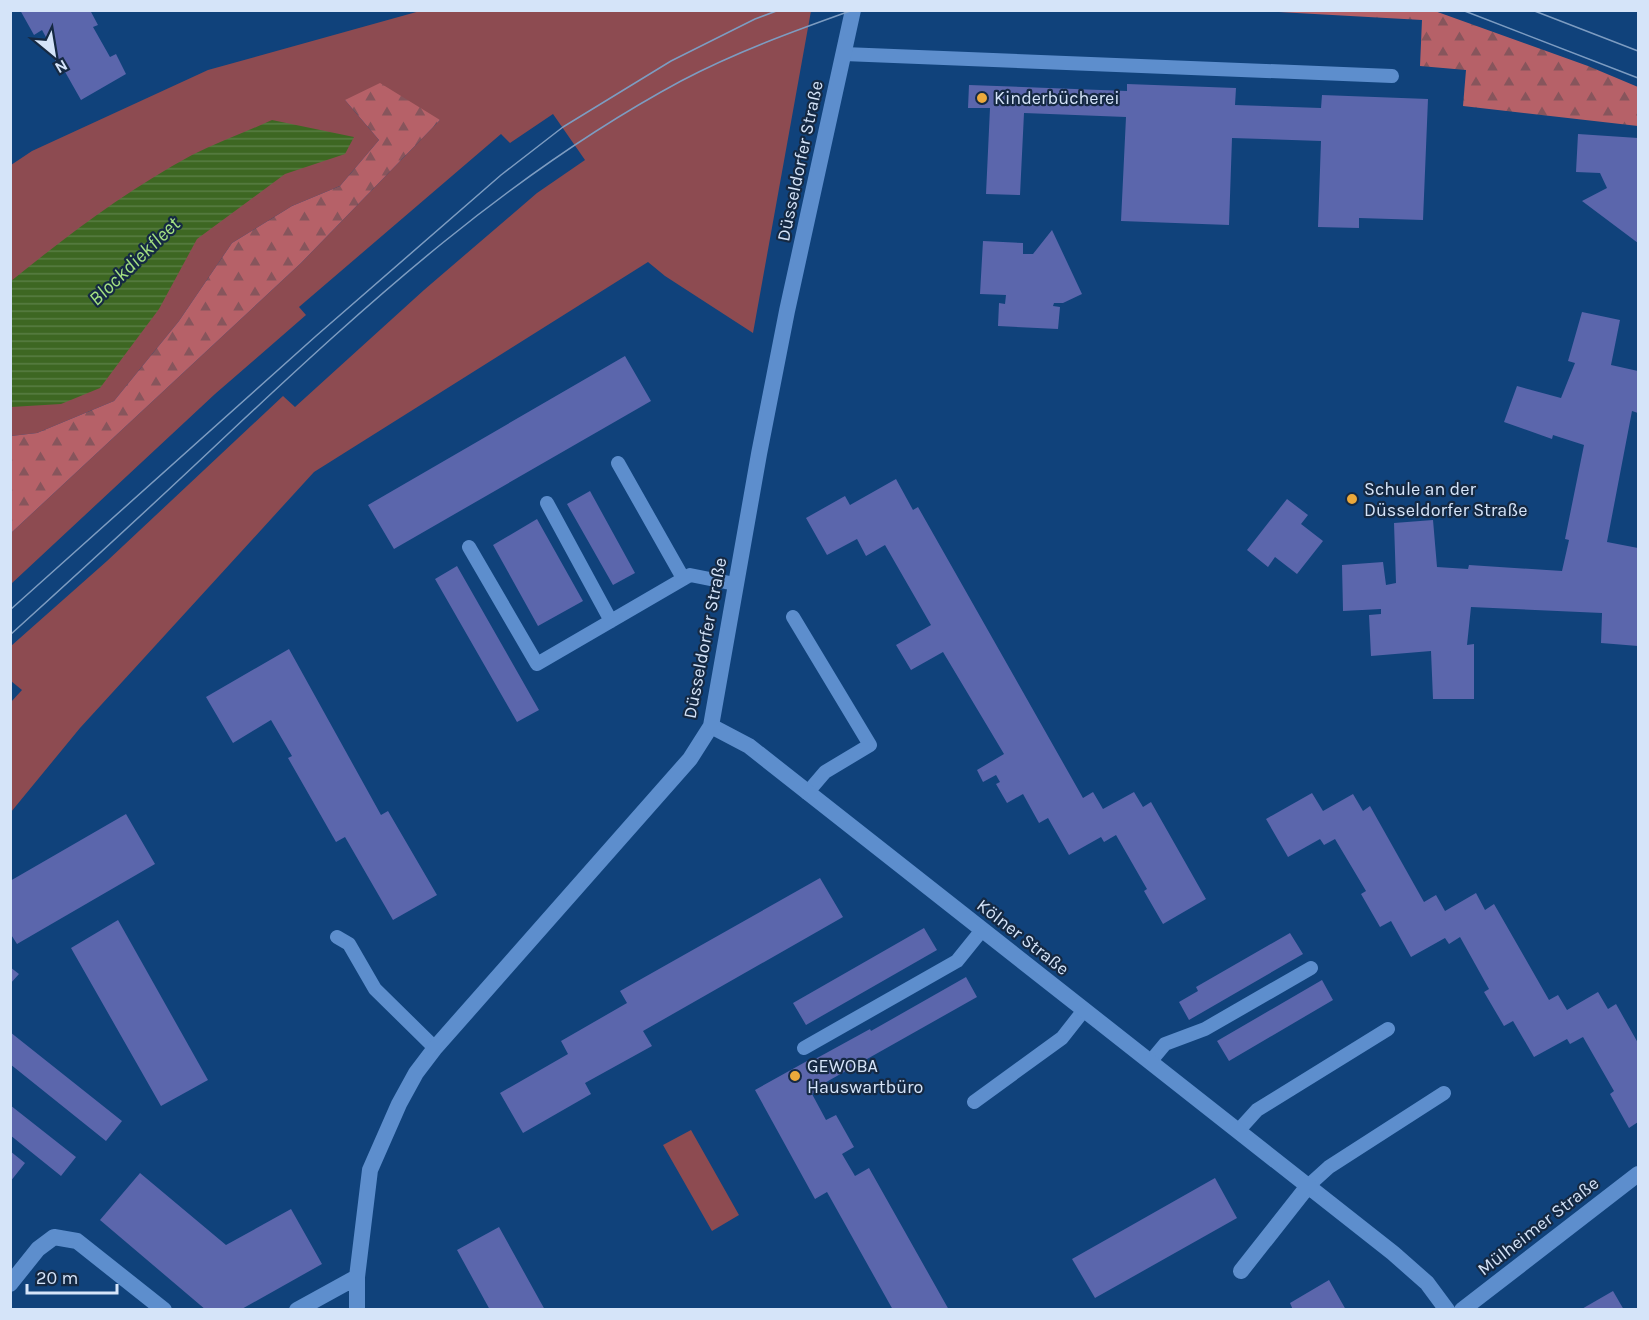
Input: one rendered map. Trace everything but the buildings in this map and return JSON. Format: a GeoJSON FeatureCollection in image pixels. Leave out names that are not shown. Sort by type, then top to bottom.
{"type":"FeatureCollection","features":[{"type":"Feature","properties":{"kind":"street","name":"Düsseldorfer Straße"},"geometry":{"type":"LineString","coordinates":[[357,1310],[357,1277],[370,1170],[410,1083],[435,1048],[690,759],[711,726],[735,584],[785,322],[853,10]]}},
{"type":"Feature","properties":{"kind":"street","name":"Kölner Straße"},"geometry":{"type":"LineString","coordinates":[[711,726],[749,747],[1393,1253],[1427,1283],[1447,1310]]}},
{"type":"Feature","properties":{"kind":"street","name":"Mülheimer Straße"},"geometry":{"type":"LineString","coordinates":[[1462,1310],[1638,1174]]}},
{"type":"Feature","properties":{"kind":"street"},"geometry":{"type":"LineString","coordinates":[[1241,1271],[1308,1186]]}},
{"type":"Feature","properties":{"kind":"street"},"geometry":{"type":"LineString","coordinates":[[10,1284],[38,1249],[54,1237],[77,1241],[164,1310]]}},
{"type":"Feature","properties":{"kind":"street"},"geometry":{"type":"LineString","coordinates":[[297,1310],[357,1277]]}},
{"type":"Feature","properties":{"kind":"lane"},"geometry":{"type":"LineString","coordinates":[[844,54],[1392,76]]}},
{"type":"Feature","properties":{"kind":"lane"},"geometry":{"type":"LineString","coordinates":[[618,463],[683,579]]}},
{"type":"Feature","properties":{"kind":"lane"},"geometry":{"type":"LineString","coordinates":[[546,503],[611,621]]}},
{"type":"Feature","properties":{"kind":"lane"},"geometry":{"type":"LineString","coordinates":[[469,547],[537,664],[690,575],[735,584]]}},
{"type":"Feature","properties":{"kind":"lane"},"geometry":{"type":"LineString","coordinates":[[793,617],[870,745],[825,772],[807,793]]}},
{"type":"Feature","properties":{"kind":"lane"},"geometry":{"type":"LineString","coordinates":[[804,1048],[957,961],[982,930]]}},
{"type":"Feature","properties":{"kind":"lane"},"geometry":{"type":"LineString","coordinates":[[337,937],[349,944],[375,989],[435,1048]]}},
{"type":"Feature","properties":{"kind":"lane"},"geometry":{"type":"LineString","coordinates":[[1150,1062],[1165,1044],[1205,1029],[1311,968]]}},
{"type":"Feature","properties":{"kind":"lane"},"geometry":{"type":"LineString","coordinates":[[974,1102],[1062,1038],[1084,1010]]}},
{"type":"Feature","properties":{"kind":"lane"},"geometry":{"type":"LineString","coordinates":[[1238,1131],[1257,1110],[1388,1029]]}},
{"type":"Feature","properties":{"kind":"lane"},"geometry":{"type":"LineString","coordinates":[[1308,1186],[1329,1167],[1444,1093]]}},
{"type":"Feature","properties":{"kind":"shaded area"},"geometry":{"type":"Polygon","coordinates":[[[420,11],[811,11],[753,333],[665,276],[648,262],[314,472],[80,728],[11,812],[11,702],[22,690],[11,681],[11,646],[107,561],[283,396],[295,407],[424,290],[537,193],[585,160],[553,114],[510,143],[501,134],[299,307],[306,315],[215,394],[11,584],[11,533],[301,263],[440,120],[345,100],[379,140],[340,186],[292,206],[232,243],[179,321],[114,401],[37,433],[11,436],[11,165],[32,151],[208,70],[420,11]]]}},
{"type":"Feature","properties":{"kind":"shaded area"},"geometry":{"type":"Polygon","coordinates":[[[691,1130],[739,1215],[712,1231],[663,1145],[691,1130]]]}},
{"type":"Feature","properties":{"kind":"green space"},"geometry":{"type":"Polygon","coordinates":[[[1432,10],[1588,66],[1638,87],[1638,126],[1463,106],[1466,70],[1420,66],[1422,20],[1262,11],[1432,10]]]}},
{"type":"Feature","properties":{"kind":"green space"},"geometry":{"type":"Polygon","coordinates":[[[380,83],[440,120],[301,263],[11,533],[11,436],[37,433],[114,401],[179,321],[232,243],[292,206],[340,186],[379,140],[345,100],[380,83]]]}},
{"type":"Feature","properties":{"kind":"water","name":"Blockdiekfleet"},"geometry":{"type":"Polygon","coordinates":[[[272,120],[354,137],[345,154],[285,174],[197,239],[159,309],[100,388],[61,404],[11,407],[11,281],[76,230],[144,183],[192,155],[272,120]]]}},
{"type":"Feature","properties":{"kind":"tram line"},"geometry":{"type":"LineString","coordinates":[[10,610],[316,336],[501,175],[563,127],[671,61],[755,19],[779,10]]}},
{"type":"Feature","properties":{"kind":"tram line"},"geometry":{"type":"LineString","coordinates":[[10,635],[335,335],[444,242],[500,198],[558,156],[618,117],[681,81],[744,51],[853,10]]}},
{"type":"Feature","properties":{"kind":"tram line"},"geometry":{"type":"LineString","coordinates":[[1462,10],[1638,78]]}},
{"type":"Feature","properties":{"kind":"tram line"},"geometry":{"type":"LineString","coordinates":[[1532,10],[1638,51]]}},
{"type":"Feature","properties":{"kind":"place","name":"Kinderbücherei"},"geometry":{"type":"Point","coordinates":[982,98]}},
{"type":"Feature","properties":{"kind":"place","name":"Schule an der Düsseldorfer Straße"},"geometry":{"type":"Point","coordinates":[1352,499]}},
{"type":"Feature","properties":{"kind":"place","name":"GEWOBA Hauswartbüro"},"geometry":{"type":"Point","coordinates":[795,1076]}}]}
